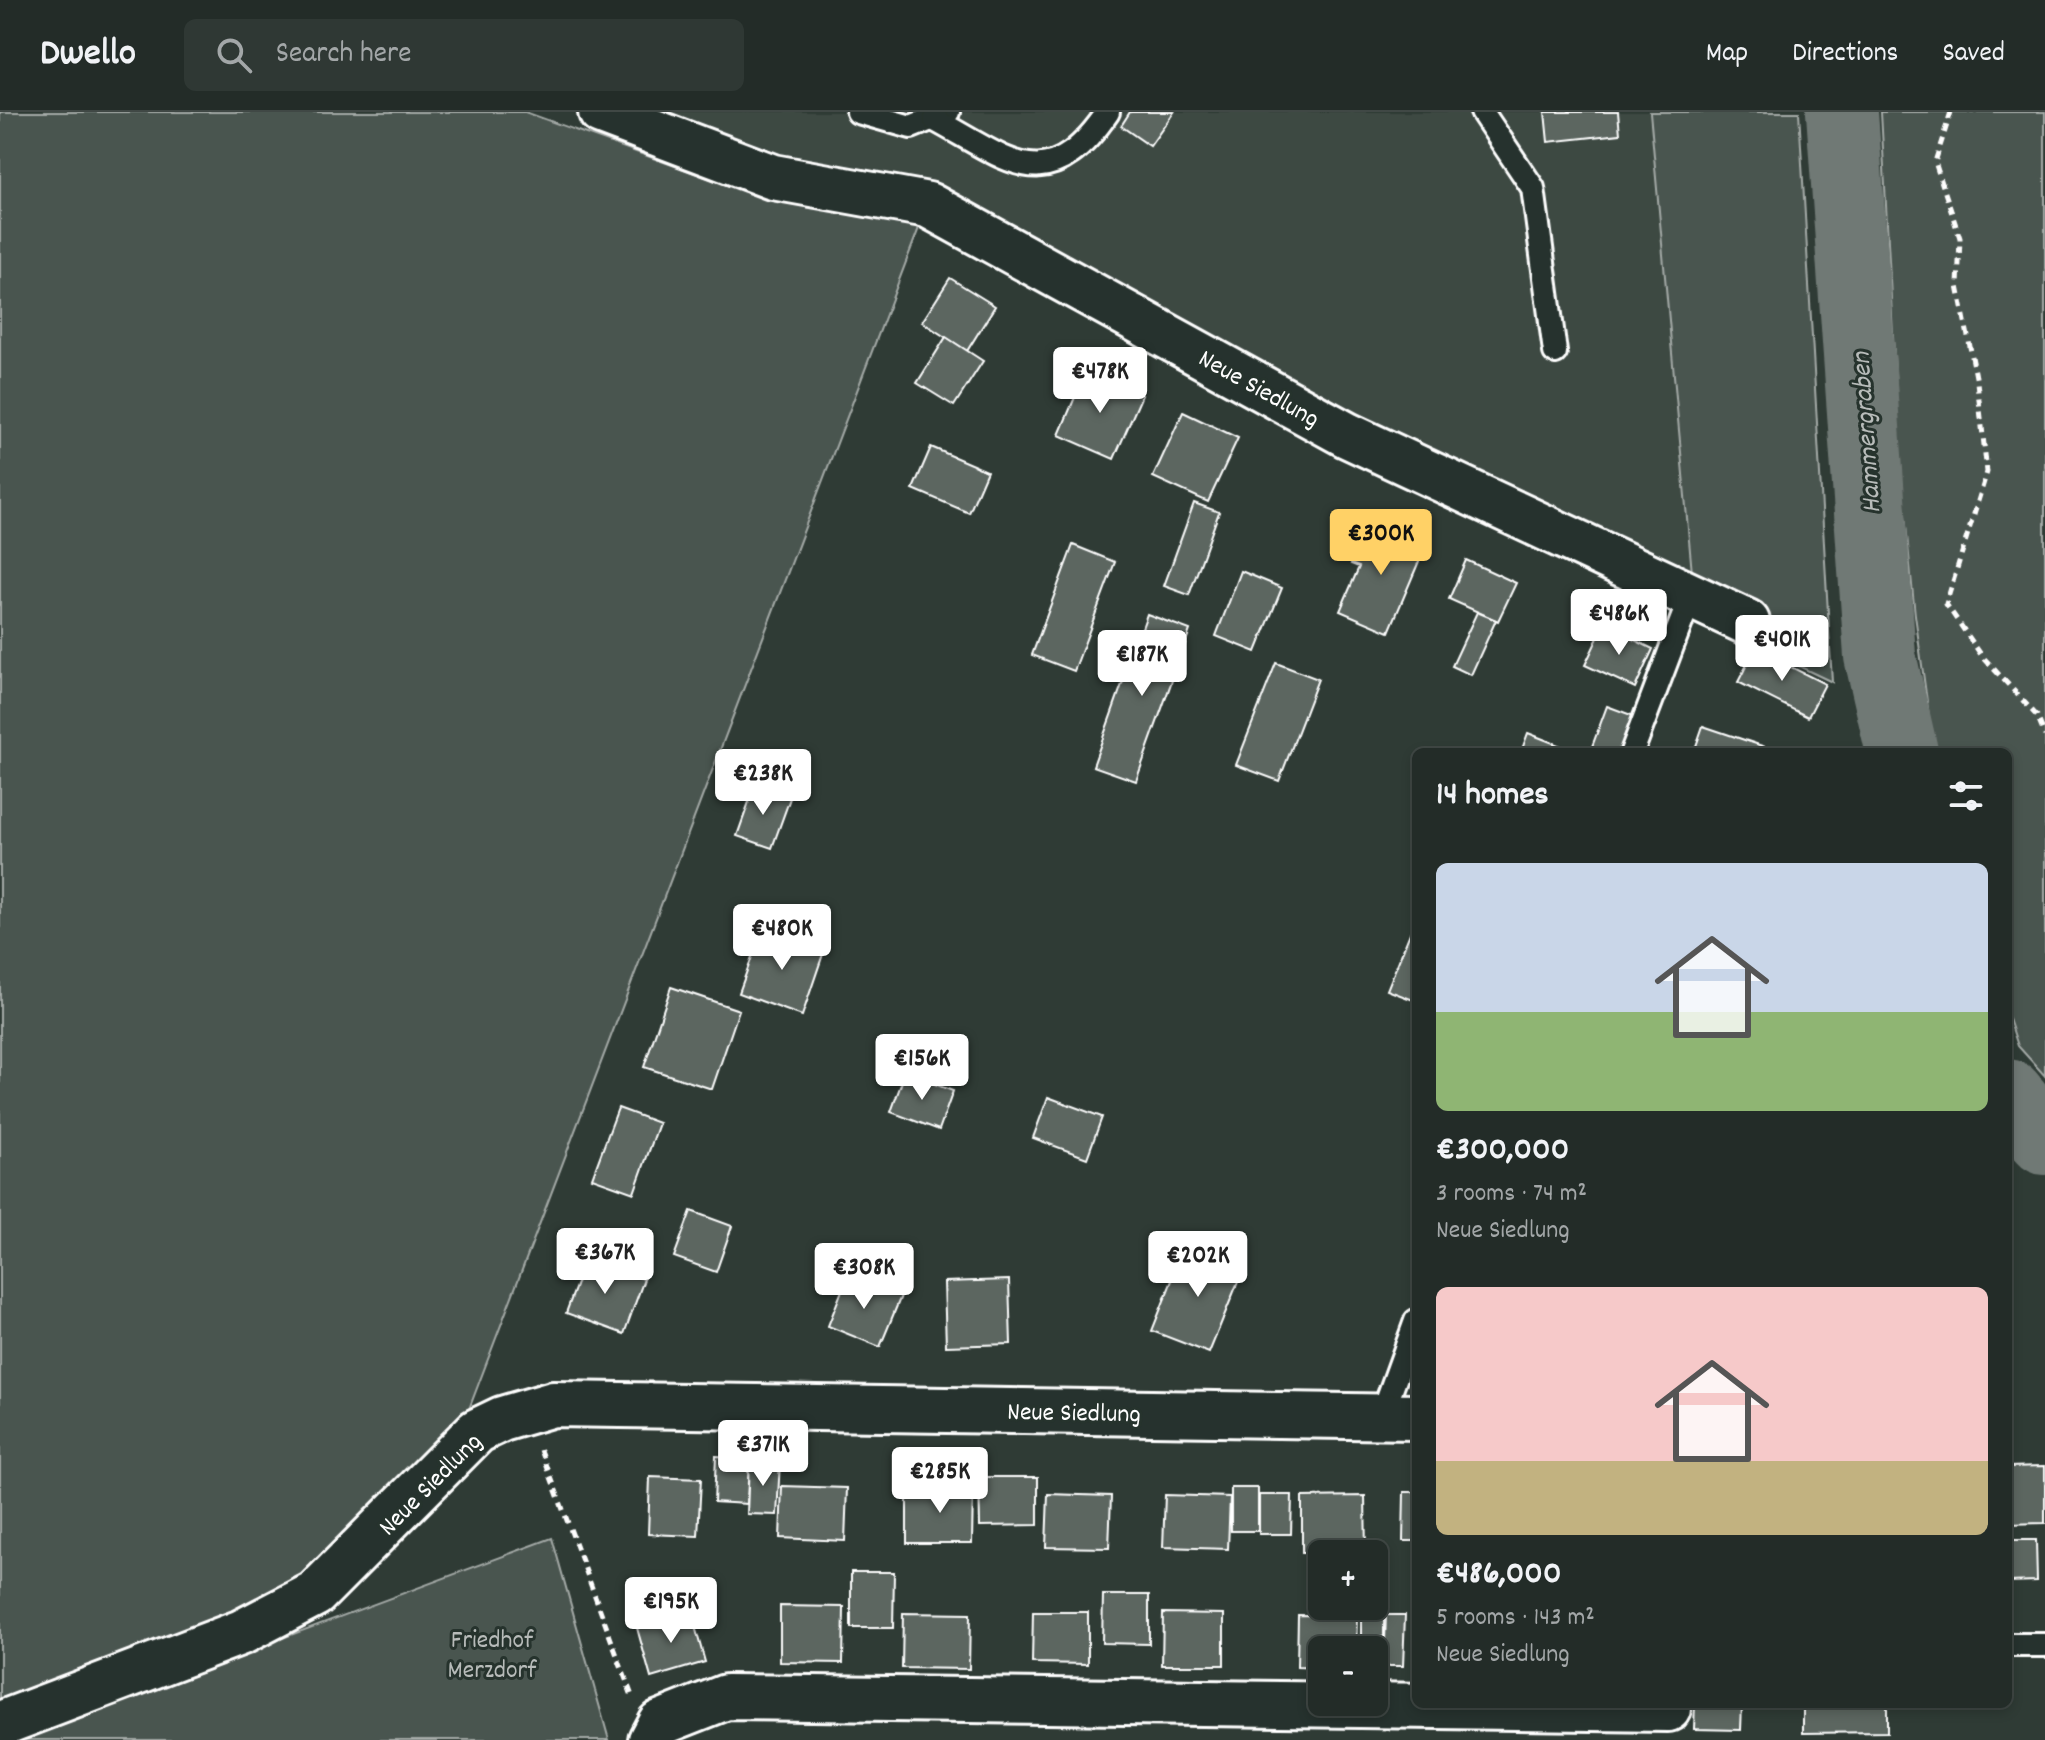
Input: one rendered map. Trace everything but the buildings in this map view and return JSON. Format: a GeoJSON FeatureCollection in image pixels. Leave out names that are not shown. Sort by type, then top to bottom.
{"type":"FeatureCollection","features":[{"type":"Feature","properties":{"kind":"street","name":"Neue Siedlung"},"geometry":{"type":"LineString","coordinates":[[601,112],[773,177],[928,205],[1347,435],[1747,622]]}},
{"type":"Feature","properties":{"kind":"street","name":"Neue Siedlung"},"geometry":{"type":"LineString","coordinates":[[0,1724],[242,1632],[315,1594],[477,1431],[553,1404],[1399,1416]]}},
{"type":"Feature","properties":{"kind":"street"},"geometry":{"type":"LineString","coordinates":[[644,1726],[660,1723],[726,1697],[1668,1718]]}},
{"type":"Feature","properties":{"kind":"lane"},"geometry":{"type":"LineString","coordinates":[[858,112],[911,127],[942,116],[1024,167],[1051,166],[1074,153],[1108,112]]}},
{"type":"Feature","properties":{"kind":"lane"},"geometry":{"type":"LineString","coordinates":[[1482,112],[1533,188],[1555,352]]}},
{"type":"Feature","properties":{"kind":"lane"},"geometry":{"type":"LineString","coordinates":[[1634,748],[1691,596]]}},
{"type":"Feature","properties":{"kind":"lane","name":"Neue Siedlung"},"geometry":{"type":"LineString","coordinates":[[1399,1416],[1412,1343]]}},
{"type":"Feature","properties":{"kind":"lane"},"geometry":{"type":"LineString","coordinates":[[2012,1645],[2045,1645]]}},
{"type":"Feature","properties":{"kind":"path"},"geometry":{"type":"LineString","coordinates":[[1951,112],[1935,162],[1960,238],[1958,286],[1977,382],[1987,472],[1946,604],[1982,656],[2037,716],[2045,736]]}},
{"type":"Feature","properties":{"kind":"path"},"geometry":{"type":"LineString","coordinates":[[530,1411],[545,1464],[644,1726]]}},
{"type":"Feature","properties":{"kind":"shaded area"},"geometry":{"type":"Polygon","coordinates":[[[654,112],[1650,112],[1692,584],[782,160],[654,112]]]}},
{"type":"Feature","properties":{"kind":"green space"},"geometry":{"type":"Polygon","coordinates":[[[0,112],[525,112],[764,198],[922,220],[469,1409],[370,1523],[306,1576],[236,1613],[0,1706],[0,112]]]}},
{"type":"Feature","properties":{"kind":"green space"},"geometry":{"type":"Polygon","coordinates":[[[1650,112],[1799,112],[1832,682],[1761,648],[1763,617],[1693,584],[1650,112]]]}},
{"type":"Feature","properties":{"kind":"green space"},"geometry":{"type":"Polygon","coordinates":[[[1881,112],[2045,112],[2045,1076],[2018,1046],[2012,1028],[2012,748],[1933,748],[1915,615],[1900,465],[1881,112]]]}},
{"type":"Feature","properties":{"kind":"green space","name":"Friedhof Merzdorf"},"geometry":{"type":"Polygon","coordinates":[[[552,1538],[609,1740],[8,1740],[552,1538]]]}},
{"type":"Feature","properties":{"kind":"waterway","name":"Hammergraben"},"geometry":{"type":"LineString","coordinates":[[1842,112],[1880,656],[1901,748]]}},
{"type":"Feature","properties":{"kind":"waterway","name":"Hammergraben"},"geometry":{"type":"LineString","coordinates":[[2012,1100],[2045,1139]]}}]}
